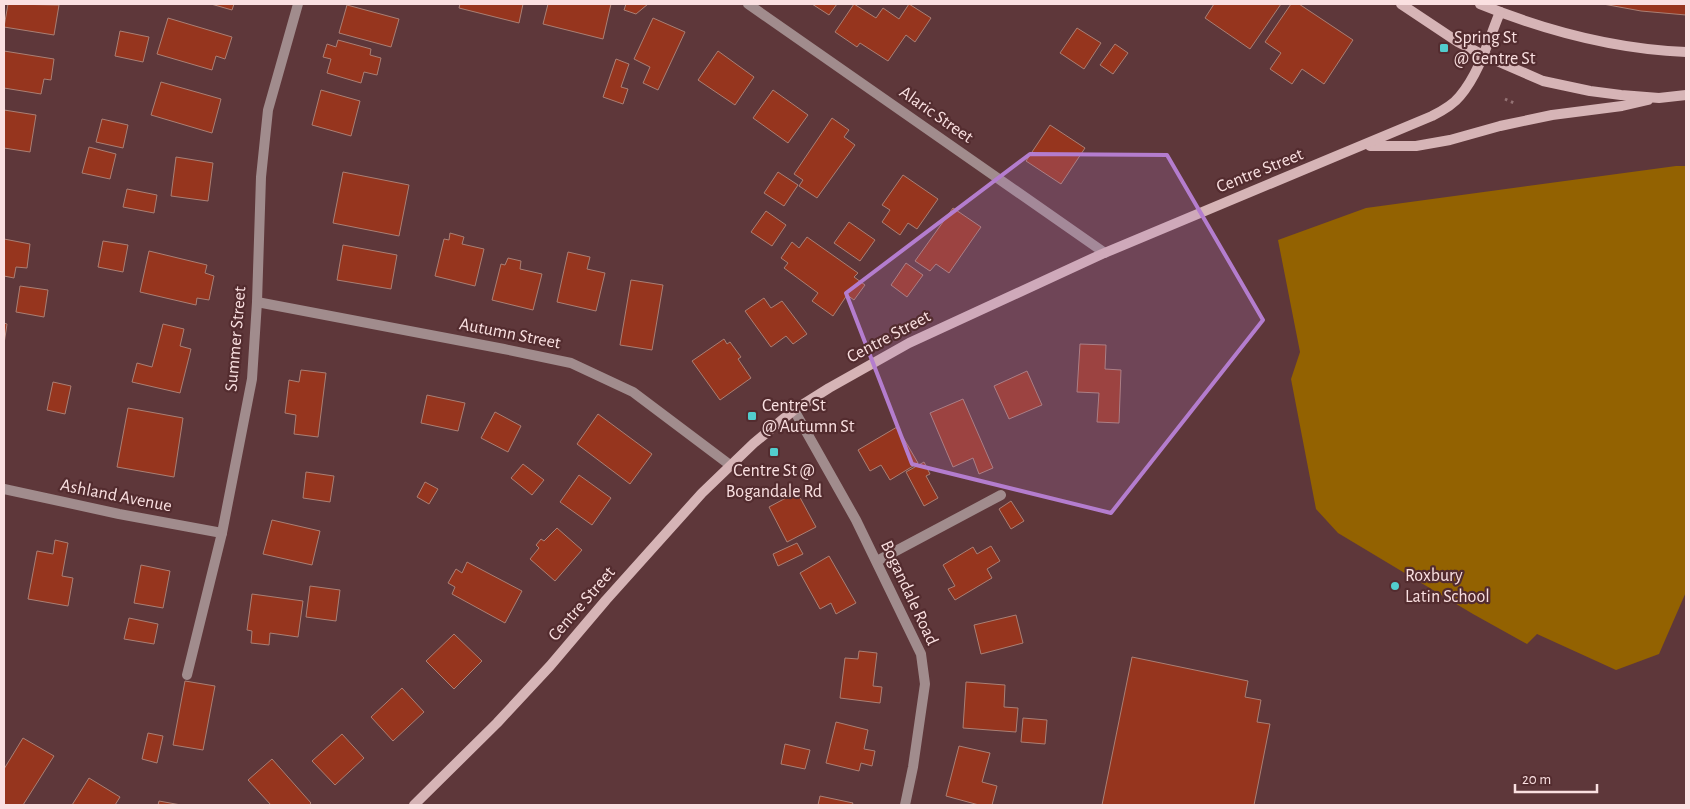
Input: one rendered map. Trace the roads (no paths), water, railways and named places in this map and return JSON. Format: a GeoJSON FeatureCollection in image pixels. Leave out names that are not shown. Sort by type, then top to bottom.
{"type":"FeatureCollection","features":[{"type":"Feature","properties":{"kind":"main road"},"geometry":{"type":"LineString","coordinates":[[1401,4],[1483,55],[1543,81],[1590,91],[1659,98]]}},
{"type":"Feature","properties":{"kind":"main road"},"geometry":{"type":"LineString","coordinates":[[1480,4],[1501,8],[1559,32],[1626,46],[1686,52]]}},
{"type":"Feature","properties":{"kind":"main road","name":"Centre Street"},"geometry":{"type":"LineString","coordinates":[[414,805],[497,723],[550,666],[659,540],[730,465],[794,410],[908,343],[1105,253],[1416,124],[1447,107],[1460,97],[1469,84],[1483,55],[1501,8]]}},
{"type":"Feature","properties":{"kind":"main road"},"geometry":{"type":"LineString","coordinates":[[1364,146],[1416,146],[1450,140],[1500,126],[1552,115],[1686,95]]}},
{"type":"Feature","properties":{"kind":"street","name":"Summer Street"},"geometry":{"type":"LineString","coordinates":[[187,675],[222,533],[252,379],[257,302],[261,176],[268,110],[298,4]]}},
{"type":"Feature","properties":{"kind":"street","name":"Alaric Street"},"geometry":{"type":"LineString","coordinates":[[748,4],[1105,253]]}},
{"type":"Feature","properties":{"kind":"street","name":"Autumn Street"},"geometry":{"type":"LineString","coordinates":[[257,302],[571,363],[633,392],[730,465]]}},
{"type":"Feature","properties":{"kind":"street","name":"Bogandale Road"},"geometry":{"type":"LineString","coordinates":[[794,410],[856,520],[921,654],[925,684],[913,767],[905,805]]}},
{"type":"Feature","properties":{"kind":"street","name":"Ashland Avenue"},"geometry":{"type":"LineString","coordinates":[[4,489],[119,514],[222,533]]}},
{"type":"Feature","properties":{"kind":"street"},"geometry":{"type":"LineString","coordinates":[[877,561],[1000,495]]}},
{"type":"Feature","properties":{"kind":"place","name":"Spring St @ Centre St"},"geometry":{"type":"Point","coordinates":[1444,48]}},
{"type":"Feature","properties":{"kind":"place","name":"Centre St @ Autumn St"},"geometry":{"type":"Point","coordinates":[752,416]}},
{"type":"Feature","properties":{"kind":"place","name":"Centre St @ Bogandale Rd"},"geometry":{"type":"Point","coordinates":[774,452]}},
{"type":"Feature","properties":{"kind":"place","name":"Roxbury Latin School"},"geometry":{"type":"Point","coordinates":[1395,586]}}]}
